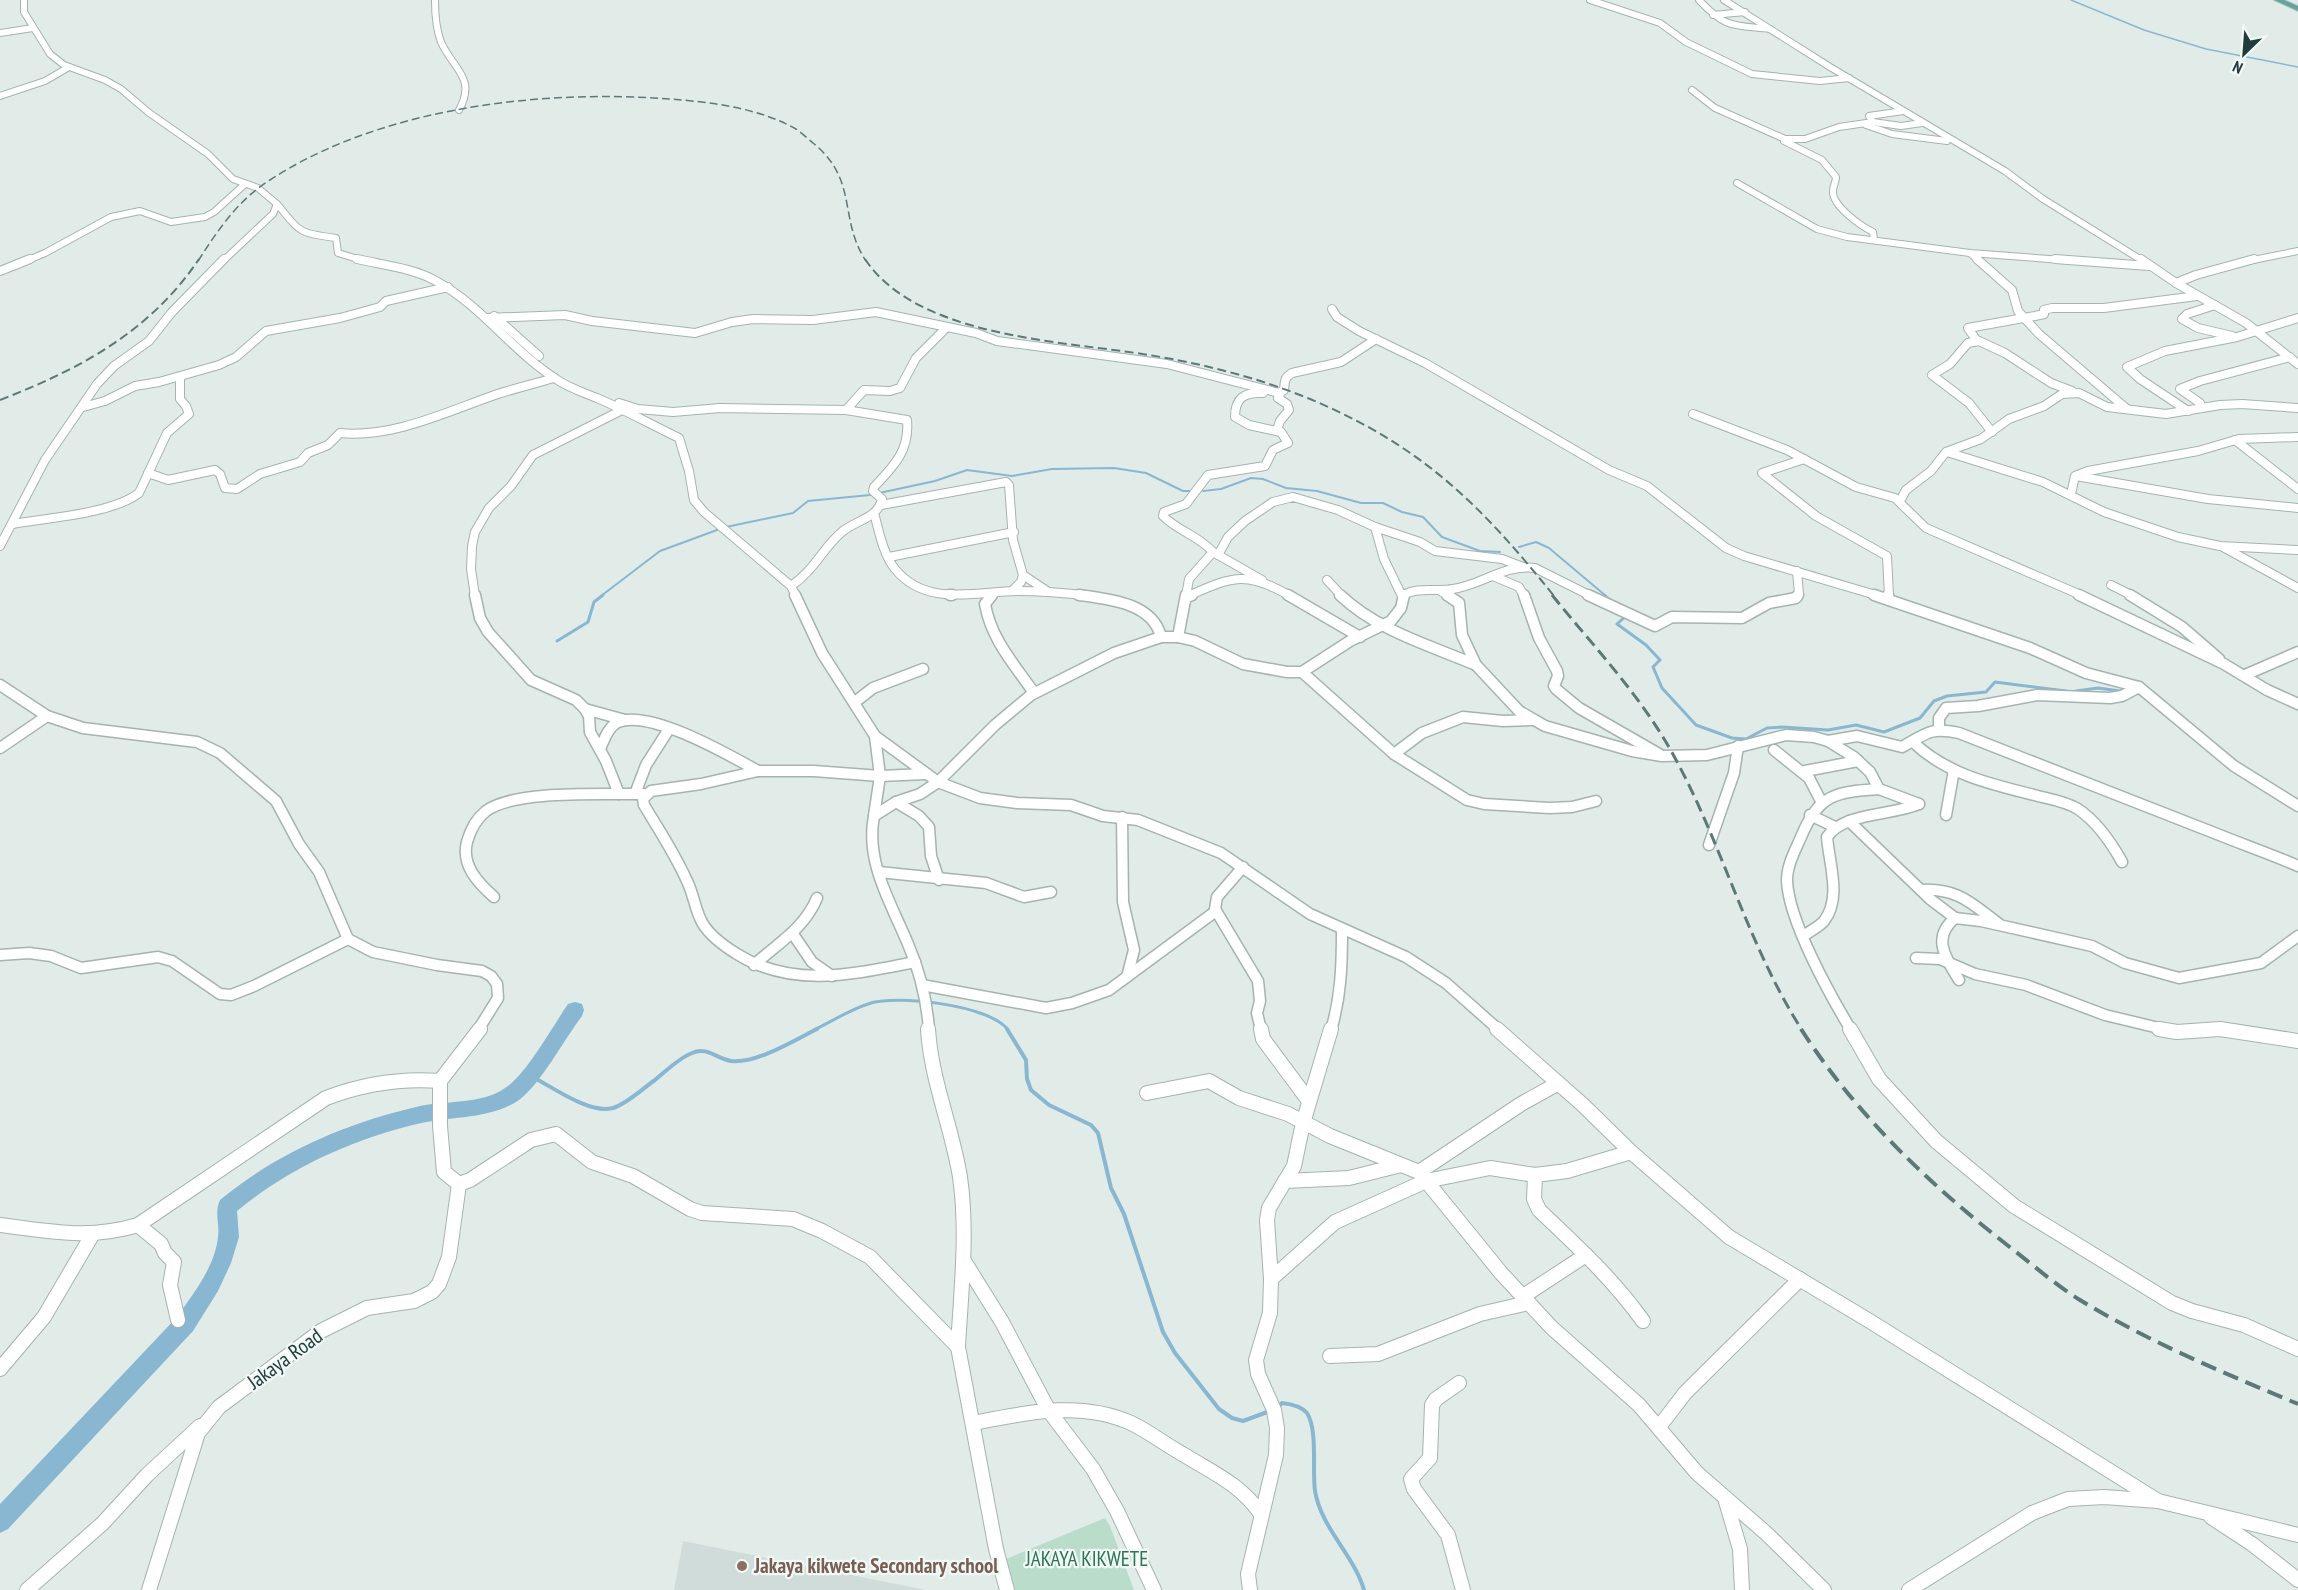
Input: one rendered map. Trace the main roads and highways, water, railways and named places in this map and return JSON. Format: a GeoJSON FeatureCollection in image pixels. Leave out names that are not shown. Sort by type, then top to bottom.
{"type":"FeatureCollection","features":[{"type":"Feature","properties":{"kind":"main road"},"geometry":{"type":"LineString","coordinates":[[2278,0],[2298,9]]}},
{"type":"Feature","properties":{"kind":"waterway"},"geometry":{"type":"LineString","coordinates":[[2071,0],[2144,30],[2206,49],[2298,67]]}},
{"type":"Feature","properties":{"kind":"waterway"},"geometry":{"type":"LineString","coordinates":[[726,527],[793,513],[808,501],[870,495],[935,481],[967,470],[1012,476],[1052,469],[1114,468],[1146,473],[1183,491],[1192,491]]}},
{"type":"Feature","properties":{"kind":"waterway"},"geometry":{"type":"LineString","coordinates":[[1203,491],[1221,489],[1251,478],[1263,479],[1286,488],[1317,491],[1361,503],[1383,503],[1402,512],[1423,517],[1442,537],[1480,551],[1500,552]]}},
{"type":"Feature","properties":{"kind":"waterway"},"geometry":{"type":"LineString","coordinates":[[601,596],[660,551],[717,530]]}},
{"type":"Feature","properties":{"kind":"waterway"},"geometry":{"type":"LineString","coordinates":[[1519,547],[1536,542],[1549,548],[1606,596]]}},
{"type":"Feature","properties":{"kind":"waterway"},"geometry":{"type":"LineString","coordinates":[[557,641],[588,622],[594,602],[603,595]]}},
{"type":"Feature","properties":{"kind":"waterway"},"geometry":{"type":"LineString","coordinates":[[1604,595],[1610,600]]}},
{"type":"Feature","properties":{"kind":"waterway"},"geometry":{"type":"LineString","coordinates":[[1626,616],[1617,624],[1646,645],[1660,660],[1653,667],[1662,688],[1696,725],[1732,738],[1746,739],[1767,728],[1782,727],[1828,730],[1856,725],[1884,732],[1920,718],[1934,701],[1947,696],[1986,692],[1995,682],[2066,691]]}},
{"type":"Feature","properties":{"kind":"waterway"},"geometry":{"type":"LineString","coordinates":[[2076,691],[2098,688],[2120,691]]}},
{"type":"Feature","properties":{"kind":"waterway"},"geometry":{"type":"LineString","coordinates":[[814,1030],[868,1004],[899,1000],[963,1008],[998,1021],[1007,1029]]}},
{"type":"Feature","properties":{"kind":"waterway"},"geometry":{"type":"LineString","coordinates":[[0,1521],[185,1324],[205,1295],[221,1263],[228,1237],[227,1207],[269,1175],[317,1149],[342,1139],[419,1115],[486,1105],[511,1095],[524,1083],[575,1010]]}},
{"type":"Feature","properties":{"kind":"waterway"},"geometry":{"type":"LineString","coordinates":[[529,1075],[582,1104],[604,1109],[613,1108],[655,1080],[677,1061],[697,1051],[731,1061],[752,1059],[817,1029]]}},
{"type":"Feature","properties":{"kind":"waterway"},"geometry":{"type":"LineString","coordinates":[[1007,1029],[1026,1060],[1027,1079],[1031,1090],[1049,1105],[1091,1125],[1098,1133],[1111,1188],[1124,1214],[1163,1332],[1175,1353],[1219,1409],[1232,1418],[1243,1421],[1270,1411]]}},
{"type":"Feature","properties":{"kind":"waterway"},"geometry":{"type":"LineString","coordinates":[[1278,1407],[1282,1403],[1289,1404],[1307,1413],[1312,1430],[1314,1483],[1318,1504],[1353,1565],[1364,1590]]}},
{"type":"Feature","properties":{"kind":"railway"},"geometry":{"type":"LineString","coordinates":[[198,261],[238,206],[270,180],[313,155],[411,120],[515,101],[568,97],[685,100],[718,104],[751,111],[796,129],[827,157],[837,171],[843,186],[852,230],[865,259]]}},
{"type":"Feature","properties":{"kind":"railway"},"geometry":{"type":"LineString","coordinates":[[0,400],[85,361],[136,328],[180,285],[199,259]]}},
{"type":"Feature","properties":{"kind":"railway"},"geometry":{"type":"LineString","coordinates":[[865,259],[889,285],[920,305],[956,320],[1036,339],[1149,355],[1211,367],[1291,391],[1350,417],[1417,458],[1446,481],[1500,533],[1554,596]]}},
{"type":"Feature","properties":{"kind":"railway"},"geometry":{"type":"LineString","coordinates":[[1552,595],[1633,694],[1675,758],[1708,826],[1766,964],[1802,1030]]}},
{"type":"Feature","properties":{"kind":"railway"},"geometry":{"type":"LineString","coordinates":[[1801,1029],[1846,1091],[1897,1148],[1981,1224],[2054,1282],[2106,1315],[2160,1343],[2298,1404]]}},
{"type":"Feature","properties":{"kind":"place","name":"Jakaya kikwete Secondary school"},"geometry":{"type":"Point","coordinates":[742,1566]}},
{"type":"Feature","properties":{"kind":"park label","name":"JAKAYA KIKWETE"},"geometry":{"type":"Point","coordinates":[1087,1559]}}]}
